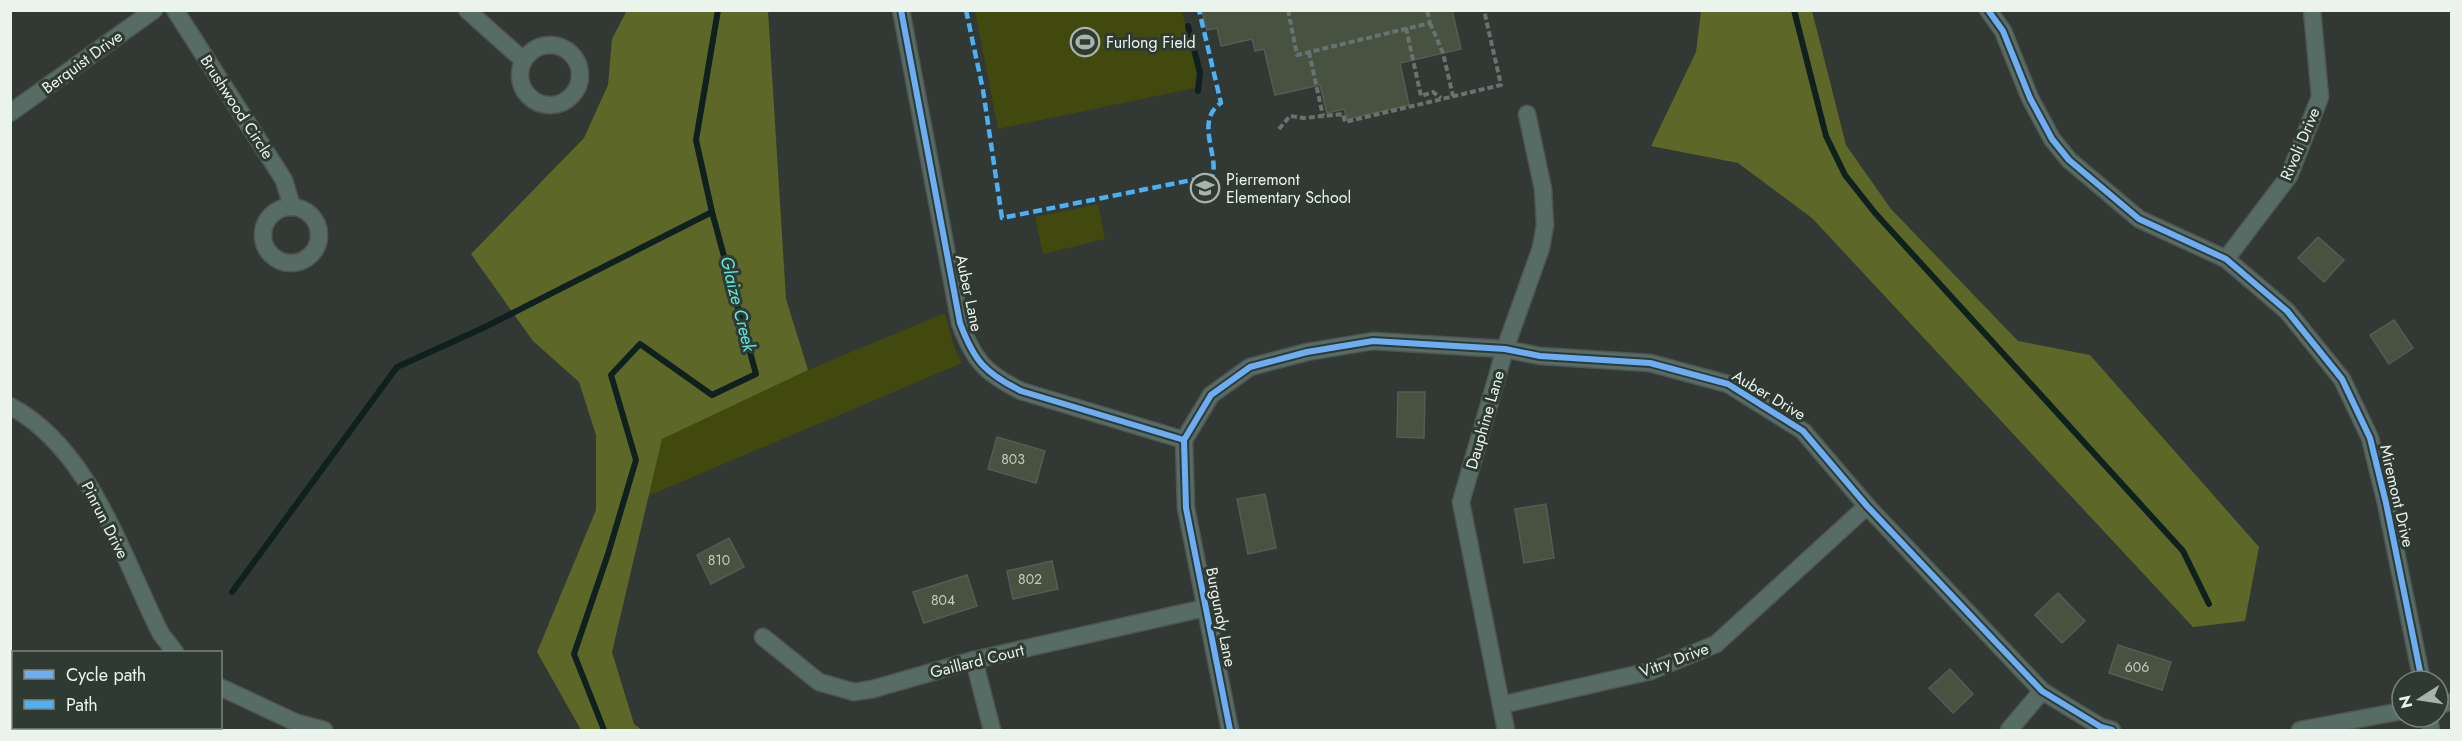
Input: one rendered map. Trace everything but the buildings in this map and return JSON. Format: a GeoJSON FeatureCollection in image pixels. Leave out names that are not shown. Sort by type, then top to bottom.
{"type":"FeatureCollection","features":[{"type":"Feature","properties":{"kind":"street","name":"Berquist Drive"},"geometry":{"type":"LineString","coordinates":[[10,113],[154,10]]}},
{"type":"Feature","properties":{"kind":"street","name":"Brushwood Circle"},"geometry":{"type":"LineString","coordinates":[[175,10],[284,180],[292,207]]}},
{"type":"Feature","properties":{"kind":"street"},"geometry":{"type":"LineString","coordinates":[[467,10],[523,60]]}},
{"type":"Feature","properties":{"kind":"street","name":"Auber Lane"},"geometry":{"type":"LineString","coordinates":[[901,10],[960,323],[974,354],[996,378],[1021,390],[1184,440]]}},
{"type":"Feature","properties":{"kind":"street","name":"Miremont Drive"},"geometry":{"type":"LineString","coordinates":[[1988,10],[2003,31],[2030,98],[2052,139],[2069,160],[2139,219],[2226,259],[2287,311],[2342,379],[2370,438],[2386,503],[2419,669]]}},
{"type":"Feature","properties":{"kind":"street","name":"Rivoli Drive"},"geometry":{"type":"LineString","coordinates":[[2226,259],[2289,176],[2320,97],[2312,10]]}},
{"type":"Feature","properties":{"kind":"street","name":"Dauphine Lane"},"geometry":{"type":"LineString","coordinates":[[1506,730],[1461,502],[1505,349],[1541,248],[1545,225],[1543,189],[1527,114]]}},
{"type":"Feature","properties":{"kind":"street","name":"Auber Drive"},"geometry":{"type":"LineString","coordinates":[[1184,440],[1211,395],[1250,367],[1307,352],[1373,341],[1505,349],[1540,356],[1650,363],[1728,384],[1803,430],[1867,506],[2042,691],[2102,727],[2112,730]]}},
{"type":"Feature","properties":{"kind":"street","name":"Pinrun Drive"},"geometry":{"type":"LineString","coordinates":[[10,406],[33,420],[50,435],[79,469],[94,493],[161,634],[174,651]]}},
{"type":"Feature","properties":{"kind":"street","name":"Burgundy Lane"},"geometry":{"type":"LineString","coordinates":[[1184,440],[1186,508],[1230,730]]}},
{"type":"Feature","properties":{"kind":"street","name":"Vitry Drive"},"geometry":{"type":"LineString","coordinates":[[1502,705],[1651,671],[1716,644],[1867,506]]}},
{"type":"Feature","properties":{"kind":"street","name":"Gaillard Court"},"geometry":{"type":"LineString","coordinates":[[763,637],[819,682],[854,692],[873,689],[974,660],[1205,608]]}},
{"type":"Feature","properties":{"kind":"street"},"geometry":{"type":"LineString","coordinates":[[974,660],[992,730]]}},
{"type":"Feature","properties":{"kind":"street"},"geometry":{"type":"LineString","coordinates":[[222,688],[294,727],[324,730]]}},
{"type":"Feature","properties":{"kind":"street"},"geometry":{"type":"LineString","coordinates":[[2010,730],[2042,691]]}},
{"type":"Feature","properties":{"kind":"street"},"geometry":{"type":"LineString","coordinates":[[2300,730],[2390,713]]}},
{"type":"Feature","properties":{"kind":"path"},"geometry":{"type":"LineString","coordinates":[[1288,10],[1297,55],[1430,23]]}},
{"type":"Feature","properties":{"kind":"path"},"geometry":{"type":"LineString","coordinates":[[1427,10],[1443,53],[1453,96]]}},
{"type":"Feature","properties":{"kind":"path"},"geometry":{"type":"LineString","coordinates":[[1279,129],[1290,116],[1304,118],[1343,114],[1345,122],[1501,85],[1484,10]]}},
{"type":"Feature","properties":{"kind":"path"},"geometry":{"type":"LineString","coordinates":[[1406,28],[1422,96],[1433,92],[1442,99]]}},
{"type":"Feature","properties":{"kind":"path"},"geometry":{"type":"LineString","coordinates":[[1309,52],[1323,116]]}},
{"type":"Feature","properties":{"kind":"green space"},"geometry":{"type":"Polygon","coordinates":[[[627,10],[768,11],[786,299],[808,370],[662,439],[612,652],[634,724],[642,730],[581,730],[537,652],[596,510],[596,435],[579,382],[533,341],[471,254],[584,138],[608,85],[612,39],[627,10]]]}},
{"type":"Feature","properties":{"kind":"green space","name":"Furlong Field"},"geometry":{"type":"Polygon","coordinates":[[[975,11],[1182,11],[1197,73],[1195,88],[998,129],[975,11]]]}},
{"type":"Feature","properties":{"kind":"green space"},"geometry":{"type":"Polygon","coordinates":[[[1701,11],[1812,11],[1846,145],[1891,209],[2018,341],[2090,355],[2259,547],[2245,621],[2193,627],[1812,218],[1738,163],[1651,146],[1696,52],[1701,11]]]}},
{"type":"Feature","properties":{"kind":"green space"},"geometry":{"type":"Polygon","coordinates":[[[1098,204],[1105,239],[1043,254],[1035,217],[1098,204]]]}},
{"type":"Feature","properties":{"kind":"green space"},"geometry":{"type":"Polygon","coordinates":[[[945,313],[954,347],[962,363],[648,496],[662,438],[808,370],[945,313]]]}},
{"type":"Feature","properties":{"kind":"green space"},"geometry":{"type":"Polygon","coordinates":[[[12,720],[12,729],[90,729],[11,730],[12,720]]]}},
{"type":"Feature","properties":{"kind":"waterway","name":"Glaize Creek"},"geometry":{"type":"LineString","coordinates":[[604,730],[574,654],[608,554],[636,460],[611,375],[640,344],[712,395],[756,374],[712,212],[696,140],[718,10]]}},
{"type":"Feature","properties":{"kind":"waterway"},"geometry":{"type":"LineString","coordinates":[[1794,10],[1826,136],[1845,175],[1875,213],[2183,551],[2209,604]]}},
{"type":"Feature","properties":{"kind":"waterway"},"geometry":{"type":"LineString","coordinates":[[1188,26],[1200,73],[1198,91]]}},
{"type":"Feature","properties":{"kind":"waterway"},"geometry":{"type":"LineString","coordinates":[[232,592],[397,367],[483,328],[712,212]]}},
{"type":"Feature","properties":{"kind":"marked path"},"geometry":{"type":"LineString","coordinates":[[966,10],[983,90],[1002,218],[1212,176],[1214,168],[1209,139],[1209,119],[1221,103],[1199,10]]}},
{"type":"Feature","properties":{"kind":"cycle path"},"geometry":{"type":"LineString","coordinates":[[901,10],[960,323],[970,347],[982,365],[990,372],[1021,391],[1184,440],[1186,508],[1230,730]]}},
{"type":"Feature","properties":{"kind":"cycle path"},"geometry":{"type":"LineString","coordinates":[[1988,10],[2003,31],[2030,98],[2052,139],[2069,160],[2139,219],[2226,259],[2287,311],[2342,379],[2370,438],[2386,503],[2420,669]]}},
{"type":"Feature","properties":{"kind":"cycle path"},"geometry":{"type":"LineString","coordinates":[[1184,440],[1211,395],[1250,367],[1307,352],[1373,341],[1505,349],[1540,356],[1650,363],[1728,384],[1803,431],[1867,506],[2042,691],[2101,727],[2112,730]]}},
{"type":"Feature","properties":{"kind":"place","name":"Furlong Field"},"geometry":{"type":"Point","coordinates":[1085,42]}},
{"type":"Feature","properties":{"kind":"place","name":"Pierremont Elementary School"},"geometry":{"type":"Point","coordinates":[1205,188]}}]}
